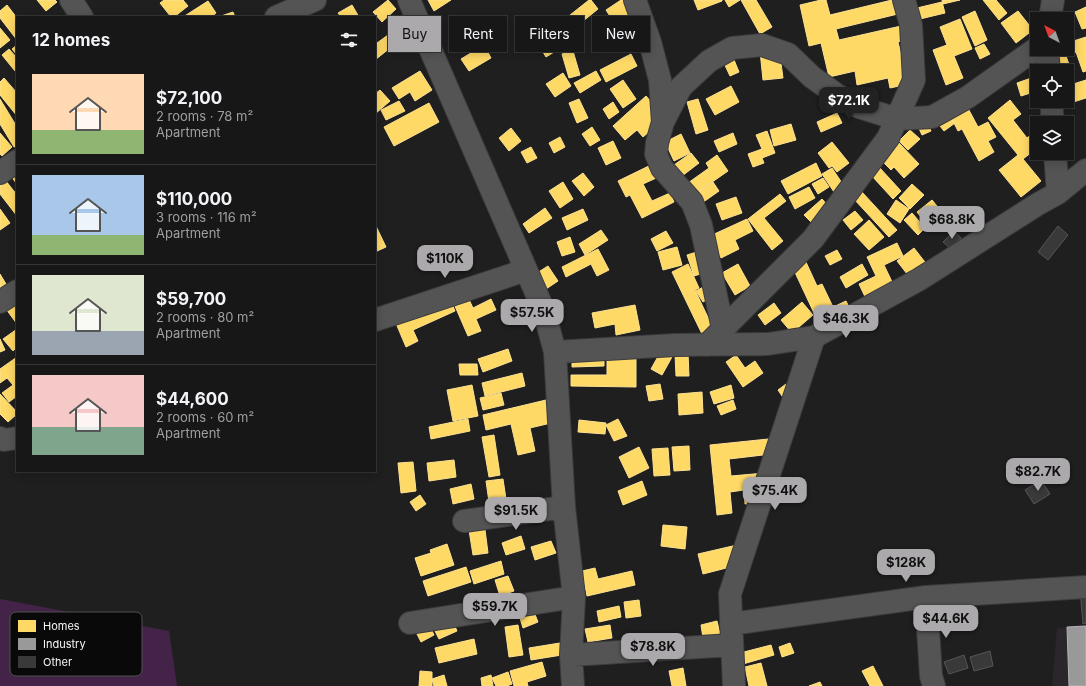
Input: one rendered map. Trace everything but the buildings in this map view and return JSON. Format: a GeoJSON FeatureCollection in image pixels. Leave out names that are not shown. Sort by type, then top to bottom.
{"type":"FeatureCollection","features":[{"type":"Feature","properties":{"kind":"street"},"geometry":{"type":"LineString","coordinates":[[71,0],[81,16]]}},
{"type":"Feature","properties":{"kind":"street"},"geometry":{"type":"LineString","coordinates":[[278,16],[315,0]]}},
{"type":"Feature","properties":{"kind":"street"},"geometry":{"type":"LineString","coordinates":[[409,0],[544,311],[555,352],[564,508],[574,598],[571,655],[573,686]]}},
{"type":"Feature","properties":{"kind":"street"},"geometry":{"type":"LineString","coordinates":[[635,0],[650,42],[660,80],[663,122]]}},
{"type":"Feature","properties":{"kind":"street"},"geometry":{"type":"LineString","coordinates":[[707,345],[813,239],[888,138],[914,80],[911,25],[904,0]]}},
{"type":"Feature","properties":{"kind":"street"},"geometry":{"type":"LineString","coordinates":[[1051,12],[1053,0]]}},
{"type":"Feature","properties":{"kind":"street"},"geometry":{"type":"LineString","coordinates":[[723,329],[701,225],[692,202],[662,168],[656,154],[657,143],[663,122],[682,87],[709,61],[732,48],[762,45],[788,54],[812,77],[842,98],[859,107],[897,119],[932,117],[968,96],[1030,53]]}},
{"type":"Feature","properties":{"kind":"street"},"geometry":{"type":"LineString","coordinates":[[1056,160],[1058,192]]}},
{"type":"Feature","properties":{"kind":"street"},"geometry":{"type":"LineString","coordinates":[[0,173],[16,162]]}},
{"type":"Feature","properties":{"kind":"street"},"geometry":{"type":"LineString","coordinates":[[555,352],[675,345],[768,344],[814,337],[920,279],[1058,192],[1086,170]]}},
{"type":"Feature","properties":{"kind":"street"},"geometry":{"type":"LineString","coordinates":[[376,320],[526,270]]}},
{"type":"Feature","properties":{"kind":"street"},"geometry":{"type":"LineString","coordinates":[[0,302],[16,292]]}},
{"type":"Feature","properties":{"kind":"street"},"geometry":{"type":"LineString","coordinates":[[734,686],[730,594],[814,337]]}},
{"type":"Feature","properties":{"kind":"street"},"geometry":{"type":"LineString","coordinates":[[0,438],[4,440],[16,438]]}},
{"type":"Feature","properties":{"kind":"street"},"geometry":{"type":"LineString","coordinates":[[464,521],[564,508]]}},
{"type":"Feature","properties":{"kind":"street"},"geometry":{"type":"LineString","coordinates":[[731,624],[926,598],[1086,587]]}},
{"type":"Feature","properties":{"kind":"street"},"geometry":{"type":"LineString","coordinates":[[410,623],[574,598]]}},
{"type":"Feature","properties":{"kind":"street"},"geometry":{"type":"LineString","coordinates":[[926,598],[931,676],[934,686]]}},
{"type":"Feature","properties":{"kind":"street"},"geometry":{"type":"LineString","coordinates":[[571,655],[732,645]]}},
{"type":"Feature","properties":{"kind":"shaded area"},"geometry":{"type":"Polygon","coordinates":[[[0,599],[69,612],[10,612],[10,676],[142,676],[142,626],[169,631],[177,686],[0,686],[0,599]]]}},
{"type":"Feature","properties":{"kind":"shaded area"},"geometry":{"type":"Polygon","coordinates":[[[1086,625],[1086,686],[1052,686],[1057,628],[1086,625]]]}}]}
